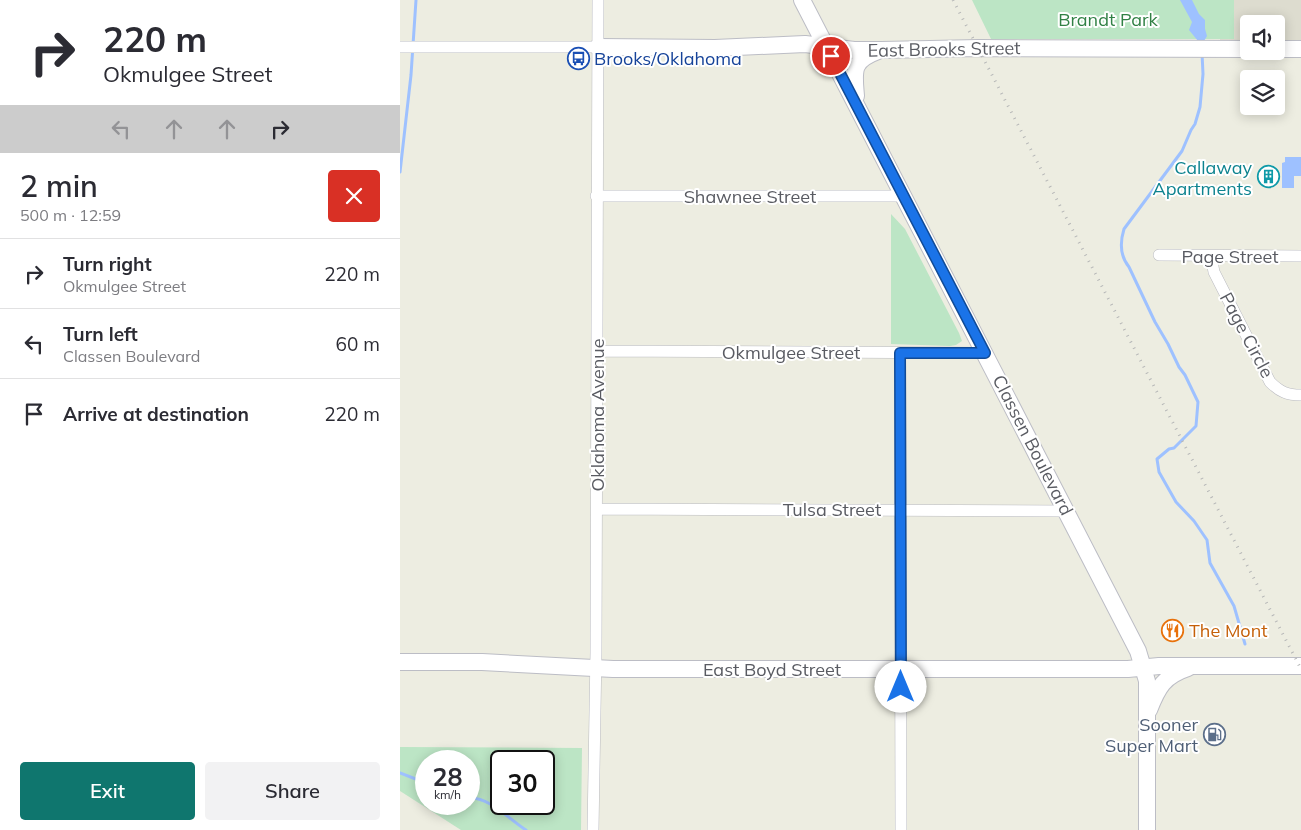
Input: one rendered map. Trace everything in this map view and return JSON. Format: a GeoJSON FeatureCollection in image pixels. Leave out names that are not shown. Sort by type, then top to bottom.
{"type":"FeatureCollection","features":[{"type":"Feature","properties":{"kind":"street","name":"Oklahoma Avenue"},"geometry":{"type":"LineString","coordinates":[[593,830],[596,668],[598,0]]}},
{"type":"Feature","properties":{"kind":"street"},"geometry":{"type":"LineString","coordinates":[[787,44],[800,40],[806,35],[805,6]]}},
{"type":"Feature","properties":{"kind":"street","name":"Classen Boulevard"},"geometry":{"type":"LineString","coordinates":[[805,6],[1067,510],[1138,651],[1147,681],[1146,830]]}},
{"type":"Feature","properties":{"kind":"street","name":"East Brooks Street"},"geometry":{"type":"LineString","coordinates":[[400,47],[715,48],[806,44],[854,50],[979,48],[1240,49]]}},
{"type":"Feature","properties":{"kind":"street"},"geometry":{"type":"LineString","coordinates":[[1285,49],[1301,49]]}},
{"type":"Feature","properties":{"kind":"street"},"geometry":{"type":"LineString","coordinates":[[857,106],[854,75],[856,65],[868,55],[881,50]]}},
{"type":"Feature","properties":{"kind":"street","name":"Shawnee Street"},"geometry":{"type":"LineString","coordinates":[[596,196],[904,196]]}},
{"type":"Feature","properties":{"kind":"street","name":"Page Street"},"geometry":{"type":"LineString","coordinates":[[1159,255],[1301,256]]}},
{"type":"Feature","properties":{"kind":"street","name":"Page Circle"},"geometry":{"type":"LineString","coordinates":[[1211,256],[1214,272],[1270,382],[1280,392],[1301,395]]}},
{"type":"Feature","properties":{"kind":"street","name":"Okmulgee Street"},"geometry":{"type":"LineString","coordinates":[[597,351],[985,353]]}},
{"type":"Feature","properties":{"kind":"street"},"geometry":{"type":"LineString","coordinates":[[900,353],[901,830]]}},
{"type":"Feature","properties":{"kind":"street","name":"Tulsa Street"},"geometry":{"type":"LineString","coordinates":[[596,509],[1067,510]]}},
{"type":"Feature","properties":{"kind":"street","name":"East Boyd Street"},"geometry":{"type":"LineString","coordinates":[[400,662],[482,662],[596,668],[1128,669],[1158,666],[1301,666]]}},
{"type":"Feature","properties":{"kind":"street"},"geometry":{"type":"LineString","coordinates":[[1147,717],[1164,680],[1182,670],[1196,666]]}},
{"type":"Feature","properties":{"kind":"shaded area"},"geometry":{"type":"Polygon","coordinates":[[[1220,0],[1301,0],[1301,44],[1285,44],[1285,15],[1240,15],[1240,44],[1220,44],[1220,0]]]}},
{"type":"Feature","properties":{"kind":"green space","name":"Brandt Park"},"geometry":{"type":"Polygon","coordinates":[[[972,0],[1234,0],[1234,39],[991,39],[972,0]]]}},
{"type":"Feature","properties":{"kind":"green space"},"geometry":{"type":"Polygon","coordinates":[[[891,214],[905,229],[959,333],[962,341],[956,345],[891,344],[891,214]]]}},
{"type":"Feature","properties":{"kind":"green space"},"geometry":{"type":"Polygon","coordinates":[[[400,747],[582,748],[581,830],[461,830],[438,815],[480,815],[480,750],[415,750],[415,801],[400,791],[400,747]]]}},
{"type":"Feature","properties":{"kind":"water"},"geometry":{"type":"Polygon","coordinates":[[[1180,0],[1192,0],[1199,14],[1205,20],[1207,36],[1204,41],[1198,41],[1189,30],[1192,22],[1180,0]]]}},
{"type":"Feature","properties":{"kind":"water"},"geometry":{"type":"Polygon","coordinates":[[[1285,157],[1301,157],[1301,176],[1294,176],[1294,188],[1282,188],[1282,163],[1285,162],[1285,157]]]}},
{"type":"Feature","properties":{"kind":"waterway"},"geometry":{"type":"LineString","coordinates":[[400,172],[411,75],[416,0]]}},
{"type":"Feature","properties":{"kind":"waterway"},"geometry":{"type":"LineString","coordinates":[[1202,53],[1203,74],[1200,107],[1195,124],[1182,151],[1124,229],[1122,249],[1126,263],[1155,322],[1198,402],[1196,426],[1174,448],[1169,449],[1157,459],[1159,472],[1176,502],[1194,521],[1207,540],[1210,563],[1234,606],[1245,644]]}},
{"type":"Feature","properties":{"kind":"waterway"},"geometry":{"type":"LineString","coordinates":[[400,773],[415,779]]}},
{"type":"Feature","properties":{"kind":"waterway"},"geometry":{"type":"LineString","coordinates":[[480,800],[499,809],[526,830]]}},
{"type":"Feature","properties":{"kind":"railway"},"geometry":{"type":"LineString","coordinates":[[953,0],[1301,669]]}},
{"type":"Feature","properties":{"kind":"place","name":"Brooks/Oklahoma"},"geometry":{"type":"Point","coordinates":[578,58]}},
{"type":"Feature","properties":{"kind":"place","name":"Callaway Apartments"},"geometry":{"type":"Point","coordinates":[1268,177]}},
{"type":"Feature","properties":{"kind":"place","name":"The Mont"},"geometry":{"type":"Point","coordinates":[1173,630]}},
{"type":"Feature","properties":{"kind":"place","name":"Sooner Super Mart"},"geometry":{"type":"Point","coordinates":[1214,734]}},
{"type":"Feature","properties":{"kind":"route"},"geometry":{"type":"LineString","coordinates":[[831,56],[985,353],[900,353],[901,687]]}}]}
